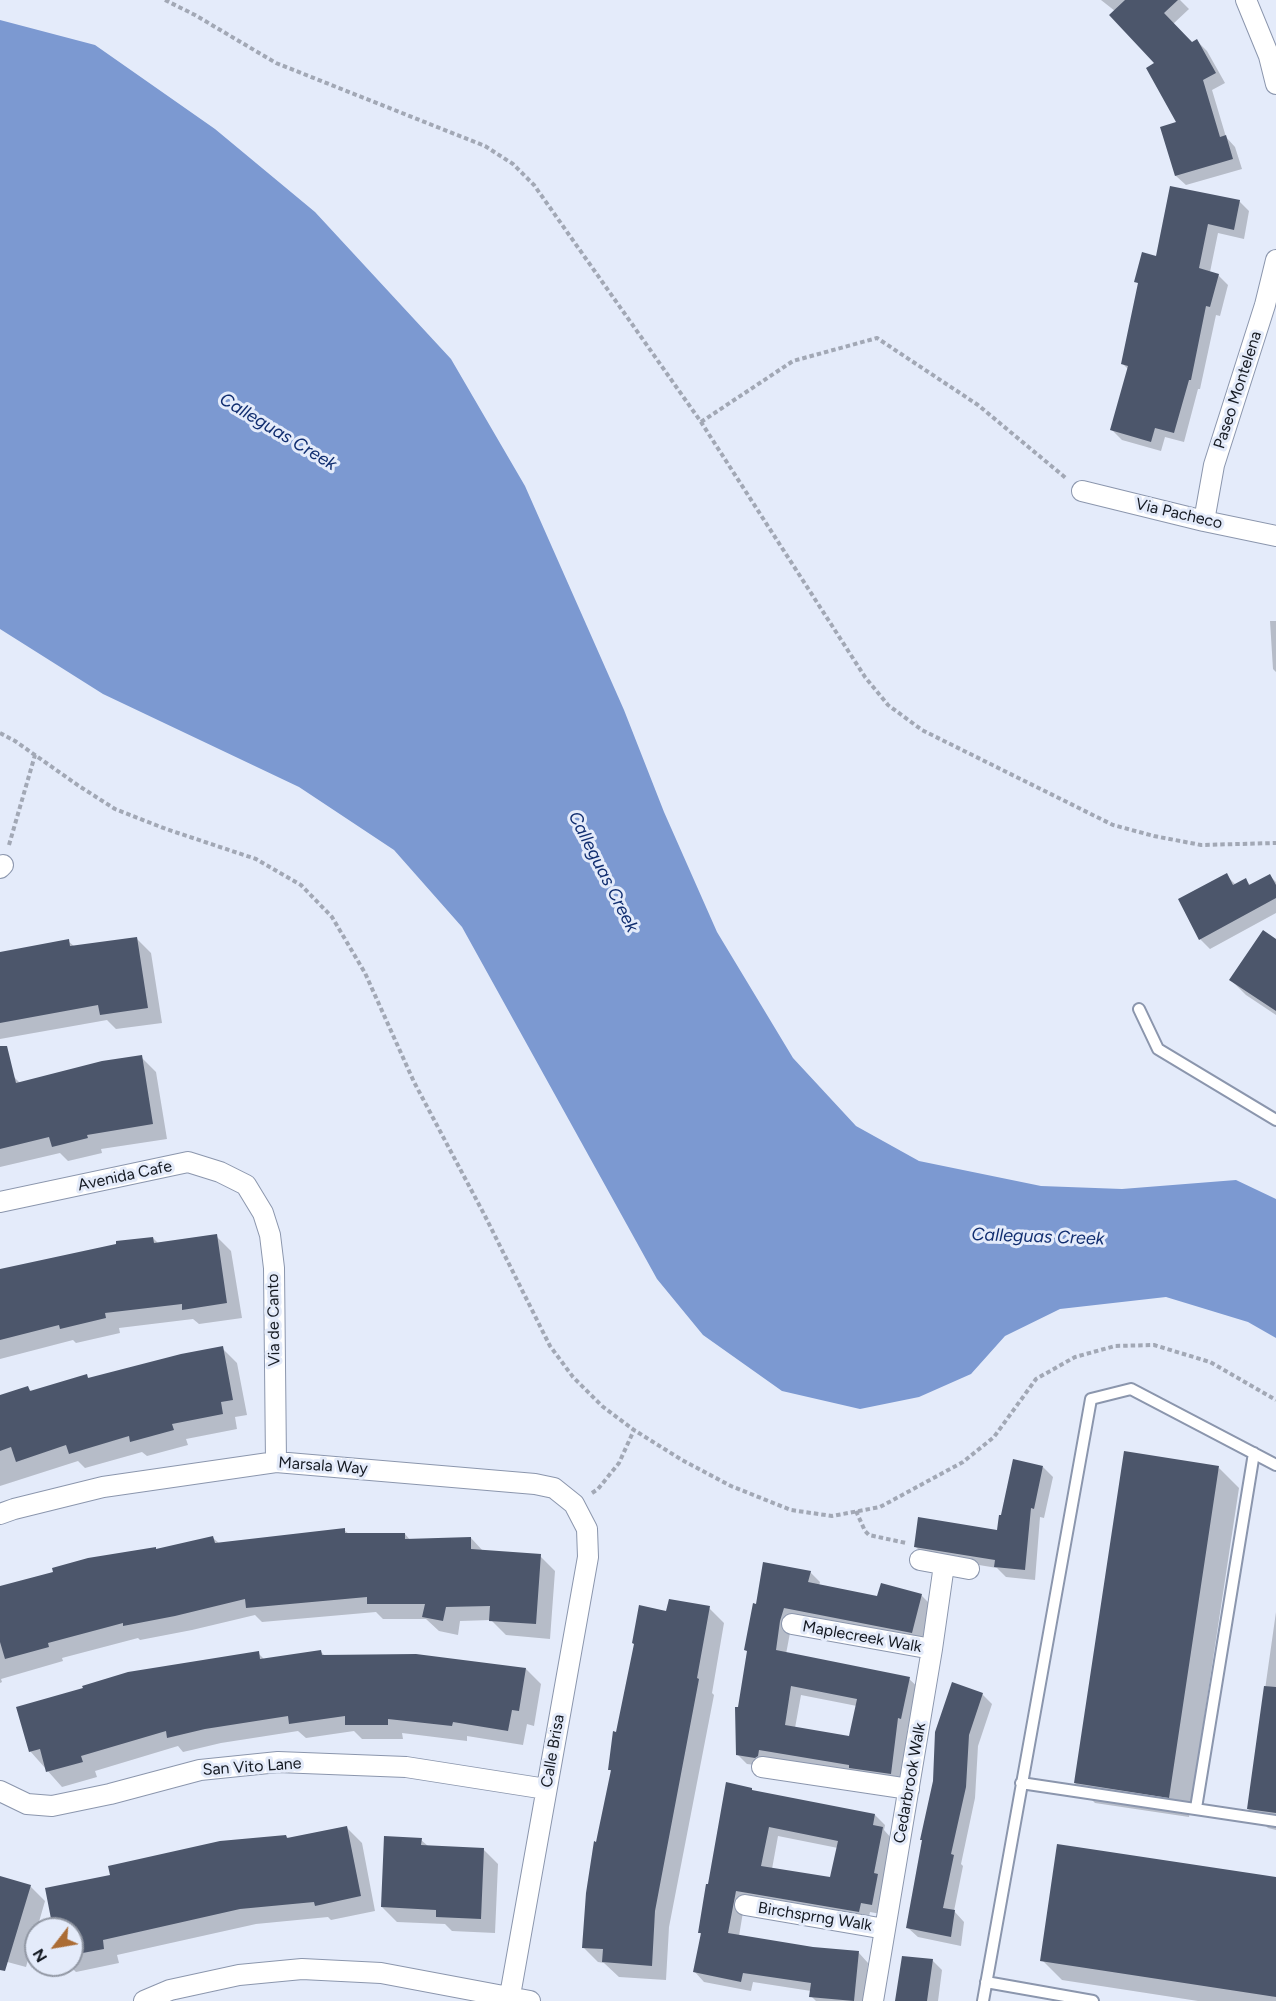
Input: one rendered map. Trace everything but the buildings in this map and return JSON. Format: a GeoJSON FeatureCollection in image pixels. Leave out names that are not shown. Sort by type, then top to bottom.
{"type":"FeatureCollection","features":[{"type":"Feature","properties":{"kind":"street"},"geometry":{"type":"LineString","coordinates":[[1246,0],[1269,56],[1276,84]]}},
{"type":"Feature","properties":{"kind":"street","name":"Paseo Montelena"},"geometry":{"type":"LineString","coordinates":[[1204,521],[1214,465],[1265,305],[1276,260]]}},
{"type":"Feature","properties":{"kind":"street","name":"Via Pacheco"},"geometry":{"type":"LineString","coordinates":[[1082,491],[1276,536]]}},
{"type":"Feature","properties":{"kind":"street","name":"Avenida Cafe"},"geometry":{"type":"LineString","coordinates":[[0,1202],[188,1162],[220,1172],[246,1185]]}},
{"type":"Feature","properties":{"kind":"street","name":"Via de Canto"},"geometry":{"type":"LineString","coordinates":[[246,1185],[264,1213],[270,1234],[274,1268],[276,1462]]}},
{"type":"Feature","properties":{"kind":"street","name":"Marsala Way"},"geometry":{"type":"LineString","coordinates":[[0,1514],[104,1487],[276,1462],[536,1484],[554,1488],[574,1504]]}},
{"type":"Feature","properties":{"kind":"street","name":"Calle Brisa"},"geometry":{"type":"LineString","coordinates":[[509,1999],[588,1557],[587,1529],[574,1504]]}},
{"type":"Feature","properties":{"kind":"street"},"geometry":{"type":"LineString","coordinates":[[921,1560],[969,1569]]}},
{"type":"Feature","properties":{"kind":"street","name":"Cedarbrook Walk"},"geometry":{"type":"LineString","coordinates":[[873,2001],[932,1650],[944,1565]]}},
{"type":"Feature","properties":{"kind":"street","name":"Maplecreek Walk"},"geometry":{"type":"LineString","coordinates":[[792,1624],[932,1650]]}},
{"type":"Feature","properties":{"kind":"street","name":"San Vito Lane"},"geometry":{"type":"LineString","coordinates":[[0,1791],[27,1804],[52,1806],[110,1794],[200,1770],[278,1762],[406,1767],[546,1790]]}},
{"type":"Feature","properties":{"kind":"street"},"geometry":{"type":"LineString","coordinates":[[762,1767],[909,1790]]}},
{"type":"Feature","properties":{"kind":"street","name":"Birchsprng Walk"},"geometry":{"type":"LineString","coordinates":[[745,1905],[885,1929]]}},
{"type":"Feature","properties":{"kind":"street"},"geometry":{"type":"LineString","coordinates":[[144,2001],[170,1990],[239,1976],[302,1969],[381,1973],[509,1999],[530,2001]]}},
{"type":"Feature","properties":{"kind":"lane"},"geometry":{"type":"LineString","coordinates":[[1139,1009],[1158,1048],[1276,1120]]}},
{"type":"Feature","properties":{"kind":"lane"},"geometry":{"type":"LineString","coordinates":[[982,2001],[1090,1398],[1131,1389],[1276,1465]]}},
{"type":"Feature","properties":{"kind":"lane"},"geometry":{"type":"LineString","coordinates":[[1196,1808],[1254,1453]]}},
{"type":"Feature","properties":{"kind":"lane"},"geometry":{"type":"LineString","coordinates":[[1021,1783],[1276,1821]]}},
{"type":"Feature","properties":{"kind":"lane"},"geometry":{"type":"LineString","coordinates":[[986,1982],[1093,2001]]}},
{"type":"Feature","properties":{"kind":"path"},"geometry":{"type":"LineString","coordinates":[[165,0],[276,63],[485,146],[513,164],[534,185],[701,422],[865,677],[888,705],[922,730],[1113,825],[1202,845],[1276,843]]}},
{"type":"Feature","properties":{"kind":"path"},"geometry":{"type":"LineString","coordinates":[[701,422],[793,361],[877,338],[978,405],[1082,491]]}},
{"type":"Feature","properties":{"kind":"path"},"geometry":{"type":"LineString","coordinates":[[0,733],[116,809],[166,829],[256,859],[301,885],[332,917],[366,973],[414,1082],[550,1346],[573,1377],[602,1406],[634,1430],[682,1460],[731,1486],[791,1510],[832,1516],[880,1507],[963,1462],[994,1437],[1036,1379],[1075,1357],[1114,1346],[1154,1345],[1210,1362],[1276,1400]]}},
{"type":"Feature","properties":{"kind":"path"},"geometry":{"type":"LineString","coordinates":[[2,867],[35,755]]}},
{"type":"Feature","properties":{"kind":"path"},"geometry":{"type":"LineString","coordinates":[[574,1504],[598,1489],[619,1463],[634,1430]]}},
{"type":"Feature","properties":{"kind":"path"},"geometry":{"type":"LineString","coordinates":[[856,1511],[869,1535],[908,1544],[921,1560]]}},
{"type":"Feature","properties":{"kind":"water","name":"Calleguas Creek"},"geometry":{"type":"Polygon","coordinates":[[[0,20],[95,45],[215,129],[315,212],[451,359],[525,486],[624,710],[664,812],[717,932],[793,1058],[856,1126],[919,1161],[1041,1186],[1122,1189],[1236,1180],[1276,1199],[1276,1338],[1248,1322],[1166,1297],[1060,1309],[1005,1336],[971,1374],[919,1397],[860,1409],[782,1391],[703,1335],[657,1279],[462,927],[394,850],[299,787],[103,694],[0,629],[0,20]]]}}]}
